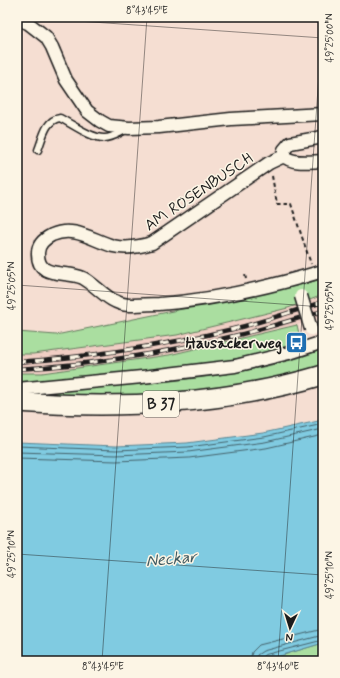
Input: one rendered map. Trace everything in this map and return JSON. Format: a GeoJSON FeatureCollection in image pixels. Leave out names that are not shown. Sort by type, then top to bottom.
{"type":"FeatureCollection","features":[{"type":"Feature","properties":{"kind":"main road","name":"B 37"},"geometry":{"type":"LineString","coordinates":[[17,402],[97,405],[185,402],[226,397],[274,388],[323,375]]}},
{"type":"Feature","properties":{"kind":"street"},"geometry":{"type":"LineString","coordinates":[[17,19],[28,23],[46,37],[52,47],[66,80],[90,113],[109,126],[129,128],[274,116],[323,114]]}},
{"type":"Feature","properties":{"kind":"street"},"geometry":{"type":"LineString","coordinates":[[323,136],[290,143],[284,150],[284,156],[288,160],[323,161]]}},
{"type":"Feature","properties":{"kind":"street","name":"AM ROSENBUSCH"},"geometry":{"type":"LineString","coordinates":[[284,156],[269,163],[152,243],[138,247],[120,247],[112,246],[81,234],[72,232],[61,233],[53,235],[41,243],[38,249],[38,257],[40,264],[47,271],[77,276],[88,281],[113,301],[124,305],[196,300],[296,279]]}},
{"type":"Feature","properties":{"kind":"street"},"geometry":{"type":"LineString","coordinates":[[17,389],[213,369],[254,362],[319,343],[311,329],[296,279],[318,270]]}},
{"type":"Feature","properties":{"kind":"lane"},"geometry":{"type":"LineString","coordinates":[[38,150],[47,127],[50,122],[55,119],[60,118],[90,134],[105,138],[111,137],[129,128]]}},
{"type":"Feature","properties":{"kind":"path"},"geometry":{"type":"LineString","coordinates":[[271,172],[277,204],[291,204],[318,270]]}},
{"type":"Feature","properties":{"kind":"path"},"geometry":{"type":"LineString","coordinates":[[313,661],[323,657]]}},
{"type":"Feature","properties":{"kind":"shaded area"},"geometry":{"type":"Polygon","coordinates":[[[323,295],[323,316],[297,325],[169,355],[42,373],[17,373],[17,354],[33,354],[177,335],[288,308],[323,295]]]}},
{"type":"Feature","properties":{"kind":"green space"},"geometry":{"type":"Polygon","coordinates":[[[323,278],[323,295],[288,308],[177,335],[33,354],[17,354],[17,332],[56,335],[309,283],[323,278]]]}},
{"type":"Feature","properties":{"kind":"green space"},"geometry":{"type":"Polygon","coordinates":[[[297,325],[300,338],[283,350],[224,361],[17,385],[17,373],[42,373],[169,355],[297,325]]]}},
{"type":"Feature","properties":{"kind":"green space"},"geometry":{"type":"Polygon","coordinates":[[[323,349],[323,367],[237,387],[164,397],[39,396],[36,392],[164,382],[228,374],[291,360],[323,349]]]}},
{"type":"Feature","properties":{"kind":"green space"},"geometry":{"type":"Polygon","coordinates":[[[323,643],[323,661],[254,661],[273,658],[323,643]]]}},
{"type":"Feature","properties":{"kind":"water","name":"Neckar"},"geometry":{"type":"Polygon","coordinates":[[[323,420],[323,643],[273,658],[254,661],[17,661],[17,442],[116,446],[187,443],[263,433],[323,420]]]}},
{"type":"Feature","properties":{"kind":"railway"},"geometry":{"type":"LineString","coordinates":[[17,362],[99,354],[180,341],[267,320],[323,302]]}},
{"type":"Feature","properties":{"kind":"railway"},"geometry":{"type":"LineString","coordinates":[[17,369],[73,365],[156,353],[238,335],[323,311]]}},
{"type":"Feature","properties":{"kind":"place","name":"Hausackerweg"},"geometry":{"type":"Point","coordinates":[297,342]}}]}
